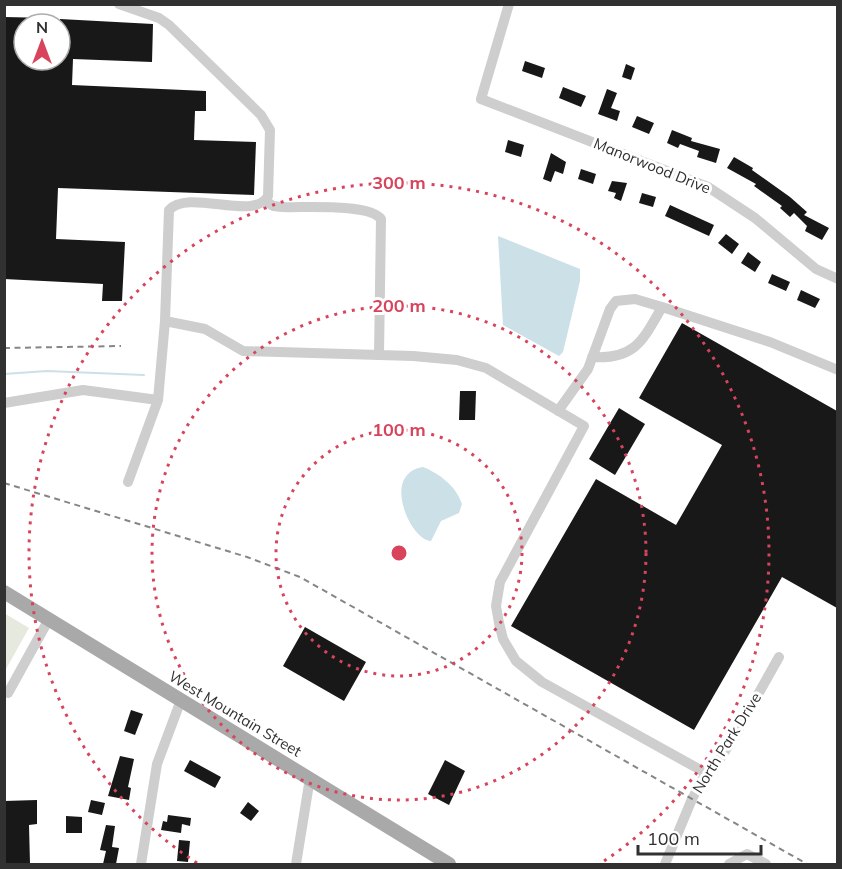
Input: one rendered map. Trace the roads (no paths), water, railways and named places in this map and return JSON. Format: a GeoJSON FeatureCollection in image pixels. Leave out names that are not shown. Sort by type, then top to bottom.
{"type":"FeatureCollection","features":[{"type":"Feature","properties":{"kind":"main road","name":"West Mountain Street"},"geometry":{"type":"LineString","coordinates":[[4,592],[449,864]]}},
{"type":"Feature","properties":{"kind":"street"},"geometry":{"type":"LineString","coordinates":[[120,4],[159,18],[169,25],[261,115],[270,130],[266,201],[253,206],[181,202],[169,210],[165,321],[158,400],[128,482]]}},
{"type":"Feature","properties":{"kind":"street","name":"Manorwood Drive"},"geometry":{"type":"LineString","coordinates":[[507,5],[481,99],[708,187],[755,218],[816,269],[837,279]]}},
{"type":"Feature","properties":{"kind":"street"},"geometry":{"type":"LineString","coordinates":[[266,201],[273,206],[362,209],[378,214],[381,219],[379,355]]}},
{"type":"Feature","properties":{"kind":"street"},"geometry":{"type":"LineString","coordinates":[[558,411],[588,369],[610,309],[616,301],[635,299],[662,307],[770,342],[837,370]]}},
{"type":"Feature","properties":{"kind":"street"},"geometry":{"type":"LineString","coordinates":[[592,357],[605,358],[635,349],[643,340],[662,307]]}},
{"type":"Feature","properties":{"kind":"street"},"geometry":{"type":"LineString","coordinates":[[165,321],[205,329],[243,351],[457,360],[486,368],[584,426],[500,582],[496,606],[503,639],[516,661],[542,681],[706,773]]}},
{"type":"Feature","properties":{"kind":"street"},"geometry":{"type":"LineString","coordinates":[[4,403],[83,390],[158,400]]}},
{"type":"Feature","properties":{"kind":"street"},"geometry":{"type":"LineString","coordinates":[[8,693],[49,620]]}},
{"type":"Feature","properties":{"kind":"street","name":"North Park Drive"},"geometry":{"type":"LineString","coordinates":[[664,864],[692,799],[706,773],[717,762],[737,732],[779,657]]}},
{"type":"Feature","properties":{"kind":"street"},"geometry":{"type":"LineString","coordinates":[[141,864],[157,764],[180,700]]}},
{"type":"Feature","properties":{"kind":"street"},"geometry":{"type":"LineString","coordinates":[[296,864],[310,778]]}},
{"type":"Feature","properties":{"kind":"street"},"geometry":{"type":"LineString","coordinates":[[729,864],[747,854],[766,864]]}},
{"type":"Feature","properties":{"kind":"waterway"},"geometry":{"type":"LineString","coordinates":[[4,374],[47,371],[144,375]]}},
{"type":"Feature","properties":{"kind":"railway"},"geometry":{"type":"LineString","coordinates":[[4,348],[121,346]]}},
{"type":"Feature","properties":{"kind":"railway"},"geometry":{"type":"LineString","coordinates":[[4,483],[247,557],[300,577],[807,864]]}}]}
